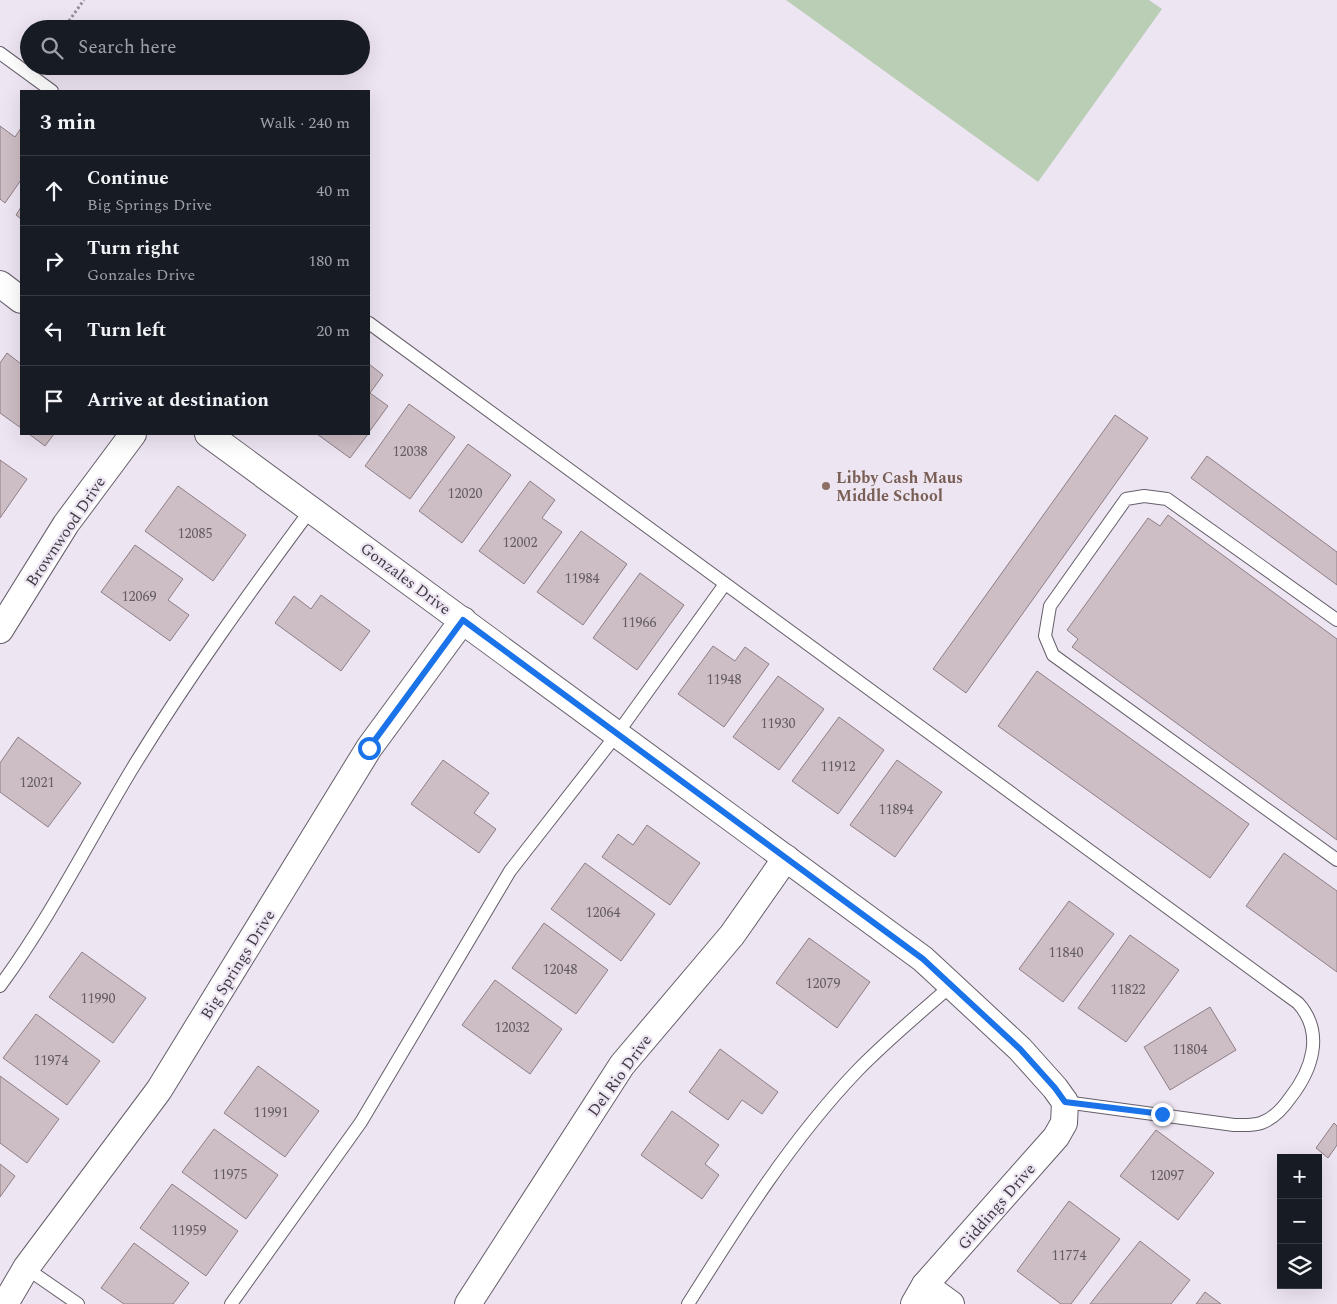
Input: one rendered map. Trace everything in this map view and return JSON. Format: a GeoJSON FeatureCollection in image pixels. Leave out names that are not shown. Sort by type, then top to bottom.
{"type":"FeatureCollection","features":[{"type":"Feature","properties":{"kind":"street","name":"Brownwood Drive"},"geometry":{"type":"LineString","coordinates":[[0,630],[66,524],[132,435]]}},
{"type":"Feature","properties":{"kind":"street","name":"Gonzales Drive"},"geometry":{"type":"LineString","coordinates":[[209,435],[312,508],[923,959],[953,984],[1020,1049],[1065,1102]]}},
{"type":"Feature","properties":{"kind":"street","name":"Big Springs Drive"},"geometry":{"type":"LineString","coordinates":[[5,1304],[26,1268],[159,1090],[369,748],[463,620]]}},
{"type":"Feature","properties":{"kind":"street","name":"Del Rio Drive"},"geometry":{"type":"LineString","coordinates":[[468,1304],[622,1065],[732,934],[786,858]]}},
{"type":"Feature","properties":{"kind":"street","name":"Giddings Drive"},"geometry":{"type":"LineString","coordinates":[[919,1295],[1056,1137],[1064,1123],[1065,1102]]}},
{"type":"Feature","properties":{"kind":"street"},"geometry":{"type":"LineString","coordinates":[[919,1295],[951,1304]]}},
{"type":"Feature","properties":{"kind":"lane"},"geometry":{"type":"LineString","coordinates":[[0,53],[20,68]]}},
{"type":"Feature","properties":{"kind":"lane"},"geometry":{"type":"LineString","coordinates":[[30,75],[51,90]]}},
{"type":"Feature","properties":{"kind":"lane"},"geometry":{"type":"LineString","coordinates":[[370,324],[1298,1003],[1309,1019],[1314,1044],[1311,1064],[1304,1078],[1285,1105],[1262,1122],[1249,1125],[1234,1125],[1065,1102]]}},
{"type":"Feature","properties":{"kind":"lane"},"geometry":{"type":"LineString","coordinates":[[1337,620],[1167,499],[1144,496],[1126,498],[1050,606],[1045,636],[1052,655],[1337,860]]}},
{"type":"Feature","properties":{"kind":"lane"},"geometry":{"type":"LineString","coordinates":[[0,986],[27,949],[132,769],[198,666],[312,508]]}},
{"type":"Feature","properties":{"kind":"lane"},"geometry":{"type":"LineString","coordinates":[[231,1304],[360,1122],[510,871],[617,734],[725,584]]}},
{"type":"Feature","properties":{"kind":"lane"},"geometry":{"type":"LineString","coordinates":[[688,1304],[729,1239],[825,1107],[874,1054],[953,984]]}},
{"type":"Feature","properties":{"kind":"lane"},"geometry":{"type":"LineString","coordinates":[[26,1268],[78,1304]]}},
{"type":"Feature","properties":{"kind":"path"},"geometry":{"type":"LineString","coordinates":[[70,20],[84,0]]}},
{"type":"Feature","properties":{"kind":"green space"},"geometry":{"type":"Polygon","coordinates":[[[786,0],[1149,0],[1162,9],[1038,182],[786,0]]]}},
{"type":"Feature","properties":{"kind":"building"},"geometry":{"type":"Polygon","coordinates":[[[0,126],[15,137],[20,130],[20,181],[5,203],[0,199],[0,126]]]}},
{"type":"Feature","properties":{"kind":"building"},"geometry":{"type":"Polygon","coordinates":[[[20,209],[20,218],[16,215],[20,209]]]}},
{"type":"Feature","properties":{"kind":"building"},"geometry":{"type":"Polygon","coordinates":[[[7,353],[20,363],[20,427],[0,413],[0,363],[7,353]]]}},
{"type":"Feature","properties":{"kind":"building"},"geometry":{"type":"Polygon","coordinates":[[[370,365],[383,375],[370,393],[370,365]]]}},
{"type":"Feature","properties":{"kind":"building"},"geometry":{"type":"Polygon","coordinates":[[[370,393],[388,406],[370,431],[370,393]]]}},
{"type":"Feature","properties":{"kind":"building"},"geometry":{"type":"Polygon","coordinates":[[[409,404],[455,437],[410,499],[365,466],[409,404]]]}},
{"type":"Feature","properties":{"kind":"building"},"geometry":{"type":"Polygon","coordinates":[[[1115,415],[1148,438],[966,693],[933,669],[1115,415]]]}},
{"type":"Feature","properties":{"kind":"building"},"geometry":{"type":"Polygon","coordinates":[[[30,435],[53,435],[45,446],[30,435]]]}},
{"type":"Feature","properties":{"kind":"building"},"geometry":{"type":"Polygon","coordinates":[[[318,435],[367,435],[350,458],[318,435]]]}},
{"type":"Feature","properties":{"kind":"building"},"geometry":{"type":"Polygon","coordinates":[[[468,444],[511,475],[462,543],[419,511],[468,444]]]}},
{"type":"Feature","properties":{"kind":"building"},"geometry":{"type":"Polygon","coordinates":[[[1207,456],[1337,552],[1337,585],[1191,478],[1207,456]]]}},
{"type":"Feature","properties":{"kind":"building"},"geometry":{"type":"Polygon","coordinates":[[[0,460],[27,479],[0,518],[0,460]]]}},
{"type":"Feature","properties":{"kind":"building"},"geometry":{"type":"Polygon","coordinates":[[[530,481],[555,500],[542,518],[562,532],[524,584],[479,551],[530,481]]]}},
{"type":"Feature","properties":{"kind":"building"},"geometry":{"type":"Polygon","coordinates":[[[178,486],[246,535],[213,581],[145,531],[178,486]]]}},
{"type":"Feature","properties":{"kind":"building"},"geometry":{"type":"Polygon","coordinates":[[[1168,515],[1337,639],[1337,840],[1072,647],[1078,639],[1067,630],[1148,518],[1160,526],[1168,515]]]}},
{"type":"Feature","properties":{"kind":"building"},"geometry":{"type":"Polygon","coordinates":[[[581,531],[627,564],[583,625],[537,592],[581,531]]]}},
{"type":"Feature","properties":{"kind":"building"},"geometry":{"type":"Polygon","coordinates":[[[135,545],[183,579],[168,600],[189,615],[170,641],[101,592],[135,545]]]}},
{"type":"Feature","properties":{"kind":"building"},"geometry":{"type":"Polygon","coordinates":[[[640,573],[684,605],[637,670],[593,638],[640,573]]]}},
{"type":"Feature","properties":{"kind":"building"},"geometry":{"type":"Polygon","coordinates":[[[321,595],[370,631],[341,671],[275,623],[294,596],[311,609],[321,595]]]}},
{"type":"Feature","properties":{"kind":"building"},"geometry":{"type":"Polygon","coordinates":[[[713,646],[735,661],[745,647],[769,664],[724,727],[678,694],[713,646]]]}},
{"type":"Feature","properties":{"kind":"building"},"geometry":{"type":"Polygon","coordinates":[[[1037,671],[1249,824],[1210,878],[998,726],[1037,671]]]}},
{"type":"Feature","properties":{"kind":"building"},"geometry":{"type":"Polygon","coordinates":[[[778,676],[824,709],[779,770],[733,737],[778,676]]]}},
{"type":"Feature","properties":{"kind":"building"},"geometry":{"type":"Polygon","coordinates":[[[839,717],[884,750],[838,814],[792,781],[839,717]]]}},
{"type":"Feature","properties":{"kind":"building"},"geometry":{"type":"Polygon","coordinates":[[[18,737],[81,783],[48,827],[0,792],[0,763],[18,737]]]}},
{"type":"Feature","properties":{"kind":"building"},"geometry":{"type":"Polygon","coordinates":[[[443,760],[489,793],[474,813],[496,829],[479,853],[411,804],[443,760]]]}},
{"type":"Feature","properties":{"kind":"building"},"geometry":{"type":"Polygon","coordinates":[[[897,760],[942,792],[895,857],[850,825],[897,760]]]}},
{"type":"Feature","properties":{"kind":"building"},"geometry":{"type":"Polygon","coordinates":[[[647,825],[700,863],[670,905],[602,857],[618,834],[633,845],[647,825]]]}},
{"type":"Feature","properties":{"kind":"building"},"geometry":{"type":"Polygon","coordinates":[[[1284,853],[1337,891],[1337,972],[1246,906],[1284,853]]]}},
{"type":"Feature","properties":{"kind":"building"},"geometry":{"type":"Polygon","coordinates":[[[585,863],[655,914],[621,961],[551,909],[585,863]]]}},
{"type":"Feature","properties":{"kind":"building"},"geometry":{"type":"Polygon","coordinates":[[[1069,901],[1114,934],[1063,1002],[1019,969],[1069,901]]]}},
{"type":"Feature","properties":{"kind":"building"},"geometry":{"type":"Polygon","coordinates":[[[544,923],[608,970],[576,1014],[512,968],[544,923]]]}},
{"type":"Feature","properties":{"kind":"building"},"geometry":{"type":"Polygon","coordinates":[[[1130,935],[1179,970],[1126,1042],[1078,1008],[1130,935]]]}},
{"type":"Feature","properties":{"kind":"building"},"geometry":{"type":"Polygon","coordinates":[[[809,938],[870,982],[837,1028],[776,983],[809,938]]]}},
{"type":"Feature","properties":{"kind":"building"},"geometry":{"type":"Polygon","coordinates":[[[82,952],[146,998],[113,1043],[49,997],[82,952]]]}},
{"type":"Feature","properties":{"kind":"building"},"geometry":{"type":"Polygon","coordinates":[[[495,980],[562,1029],[530,1074],[462,1025],[495,980]]]}},
{"type":"Feature","properties":{"kind":"building"},"geometry":{"type":"Polygon","coordinates":[[[1210,1007],[1236,1050],[1170,1090],[1144,1047],[1210,1007]]]}},
{"type":"Feature","properties":{"kind":"building"},"geometry":{"type":"Polygon","coordinates":[[[36,1014],[100,1061],[67,1105],[3,1058],[36,1014]]]}},
{"type":"Feature","properties":{"kind":"building"},"geometry":{"type":"Polygon","coordinates":[[[720,1049],[778,1092],[762,1114],[742,1100],[728,1120],[689,1092],[720,1049]]]}},
{"type":"Feature","properties":{"kind":"building"},"geometry":{"type":"Polygon","coordinates":[[[258,1066],[319,1111],[285,1157],[224,1113],[258,1066]]]}},
{"type":"Feature","properties":{"kind":"building"},"geometry":{"type":"Polygon","coordinates":[[[0,1076],[59,1119],[27,1163],[0,1143],[0,1076]]]}},
{"type":"Feature","properties":{"kind":"building"},"geometry":{"type":"Polygon","coordinates":[[[672,1111],[719,1145],[705,1164],[719,1175],[702,1199],[641,1155],[672,1111]]]}},
{"type":"Feature","properties":{"kind":"building"},"geometry":{"type":"Polygon","coordinates":[[[1334,1123],[1337,1126],[1337,1145],[1328,1158],[1316,1148],[1334,1123]]]}},
{"type":"Feature","properties":{"kind":"building"},"geometry":{"type":"Polygon","coordinates":[[[214,1129],[278,1175],[246,1219],[182,1172],[214,1129]]]}},
{"type":"Feature","properties":{"kind":"building"},"geometry":{"type":"Polygon","coordinates":[[[1156,1130],[1214,1173],[1178,1220],[1120,1176],[1156,1130]]]}},
{"type":"Feature","properties":{"kind":"building"},"geometry":{"type":"Polygon","coordinates":[[[0,1164],[15,1176],[0,1197],[0,1164]]]}},
{"type":"Feature","properties":{"kind":"building"},"geometry":{"type":"Polygon","coordinates":[[[172,1184],[238,1231],[206,1276],[140,1228],[172,1184]]]}},
{"type":"Feature","properties":{"kind":"building"},"geometry":{"type":"Polygon","coordinates":[[[1069,1201],[1120,1239],[1071,1304],[1061,1304],[1017,1271],[1069,1201]]]}},
{"type":"Feature","properties":{"kind":"building"},"geometry":{"type":"Polygon","coordinates":[[[1140,1241],[1190,1280],[1171,1304],[1090,1304],[1140,1241]]]}},
{"type":"Feature","properties":{"kind":"building"},"geometry":{"type":"Polygon","coordinates":[[[134,1243],[189,1283],[173,1304],[124,1304],[101,1288],[134,1243]]]}},
{"type":"Feature","properties":{"kind":"building"},"geometry":{"type":"Polygon","coordinates":[[[1205,1292],[1221,1304],[1196,1304],[1205,1292]]]}},
{"type":"Feature","properties":{"kind":"place","name":"Libby Cash Maus Middle School"},"geometry":{"type":"Point","coordinates":[826,486]}},
{"type":"Feature","properties":{"kind":"route"},"geometry":{"type":"LineString","coordinates":[[369,748],[463,620],[923,959],[953,984],[1020,1049],[1065,1102],[1162,1114]]}}]}
